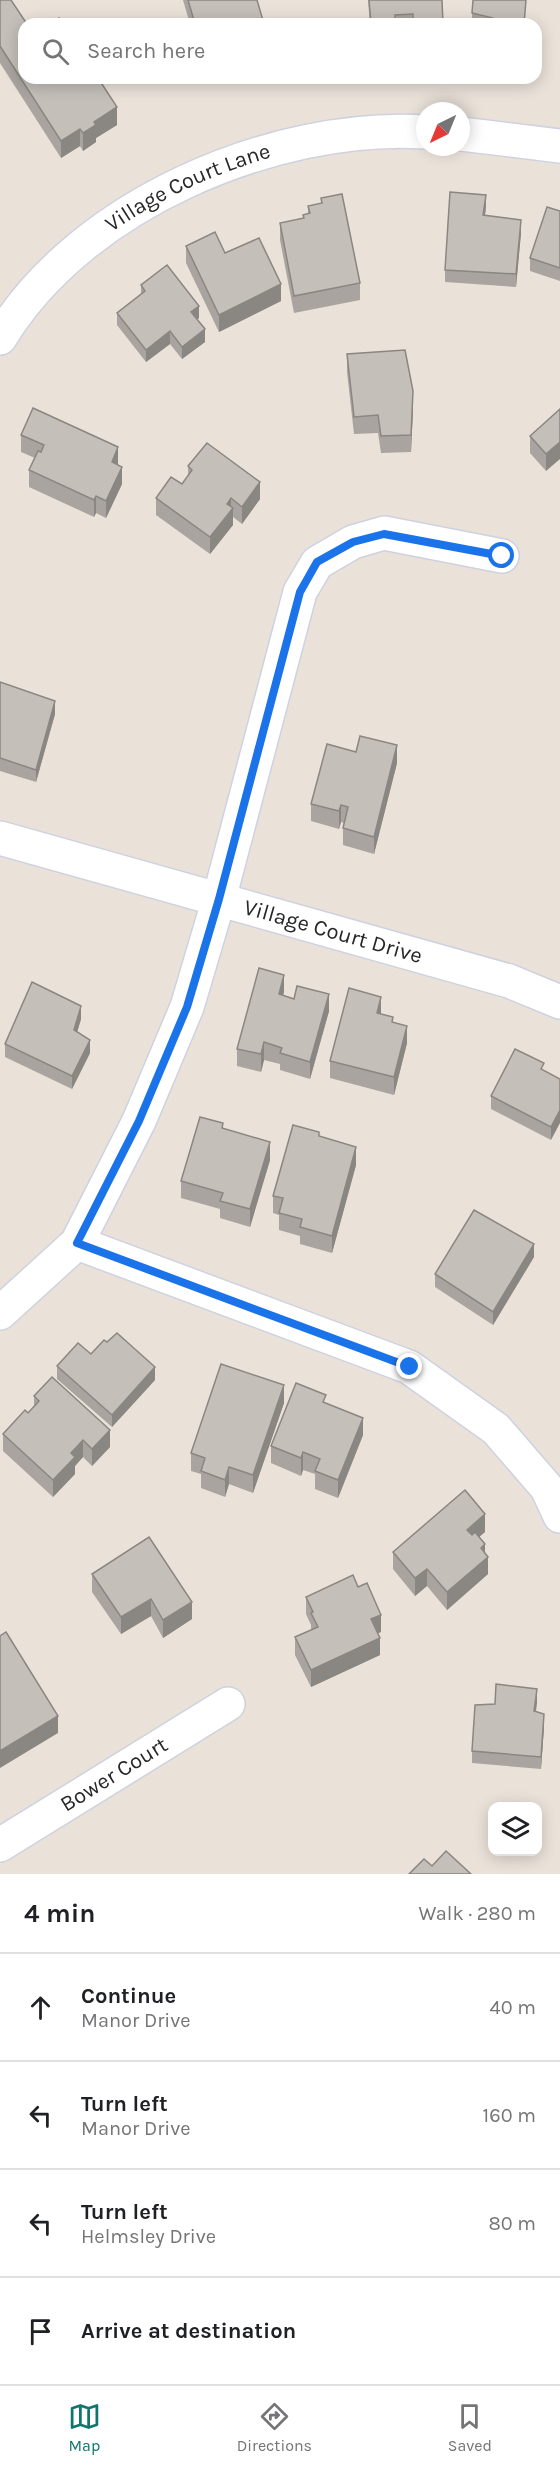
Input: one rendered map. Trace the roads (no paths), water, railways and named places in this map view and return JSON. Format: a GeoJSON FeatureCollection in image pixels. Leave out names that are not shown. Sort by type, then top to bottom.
{"type":"FeatureCollection","features":[{"type":"Feature","properties":{"kind":"street","name":"Village Court Lane"},"geometry":{"type":"LineString","coordinates":[[0,338],[11,320],[62,262],[122,214],[181,183],[256,154],[337,137],[416,133]]}},
{"type":"Feature","properties":{"kind":"street"},"geometry":{"type":"LineString","coordinates":[[470,135],[560,146]]}},
{"type":"Feature","properties":{"kind":"street"},"geometry":{"type":"LineString","coordinates":[[0,1313],[77,1243],[139,1121],[187,1007],[219,899],[300,592],[317,562],[353,542],[384,534],[502,556]]}},
{"type":"Feature","properties":{"kind":"street","name":"Village Court Drive"},"geometry":{"type":"LineString","coordinates":[[0,838],[509,981],[560,1002]]}},
{"type":"Feature","properties":{"kind":"street"},"geometry":{"type":"LineString","coordinates":[[77,1243],[410,1367],[496,1429],[547,1488],[560,1516]]}},
{"type":"Feature","properties":{"kind":"street","name":"Bower Court"},"geometry":{"type":"LineString","coordinates":[[0,1845],[228,1704]]}}]}
